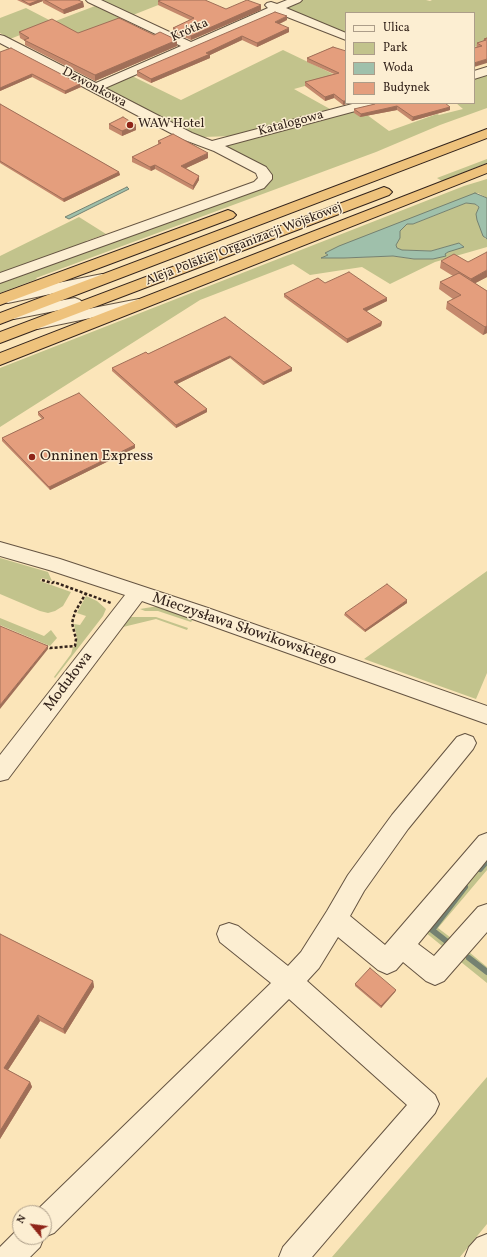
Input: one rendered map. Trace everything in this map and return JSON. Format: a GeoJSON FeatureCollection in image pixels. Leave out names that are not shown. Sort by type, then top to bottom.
{"type":"FeatureCollection","features":[{"type":"Feature","properties":{"kind":"highway","name":"Aleja Polskiej Organizacji Wojskowej"},"geometry":{"type":"LineString","coordinates":[[11,314],[487,133]]}},
{"type":"Feature","properties":{"kind":"highway"},"geometry":{"type":"LineString","coordinates":[[451,166],[487,152]]}},
{"type":"Feature","properties":{"kind":"highway"},"geometry":{"type":"LineString","coordinates":[[336,175],[388,155]]}},
{"type":"Feature","properties":{"kind":"highway"},"geometry":{"type":"LineString","coordinates":[[0,359],[487,168]]}},
{"type":"Feature","properties":{"kind":"highway","name":"Aleja Polskiej Organizacji Wojskowej"},"geometry":{"type":"LineString","coordinates":[[0,338],[394,188]]}},
{"type":"Feature","properties":{"kind":"highway"},"geometry":{"type":"LineString","coordinates":[[3,299],[240,211]]}},
{"type":"Feature","properties":{"kind":"street"},"geometry":{"type":"LineString","coordinates":[[92,0],[190,46]]}},
{"type":"Feature","properties":{"kind":"street"},"geometry":{"type":"LineString","coordinates":[[260,0],[275,8],[345,37]]}},
{"type":"Feature","properties":{"kind":"street","name":"Krótka"},"geometry":{"type":"LineString","coordinates":[[96,88],[296,0]]}},
{"type":"Feature","properties":{"kind":"street","name":"Dzwonkowa"},"geometry":{"type":"LineString","coordinates":[[0,38],[187,136],[212,145],[261,170],[265,175],[265,179],[259,185],[252,188],[0,278]]}},
{"type":"Feature","properties":{"kind":"street"},"geometry":{"type":"LineString","coordinates":[[475,75],[487,71]]}},
{"type":"Feature","properties":{"kind":"street","name":"Katalogowa"},"geometry":{"type":"LineString","coordinates":[[212,145],[366,104]]}},
{"type":"Feature","properties":{"kind":"street"},"geometry":{"type":"LineString","coordinates":[[11,314],[92,266]]}},
{"type":"Feature","properties":{"kind":"street"},"geometry":{"type":"LineString","coordinates":[[3,299],[100,280]]}},
{"type":"Feature","properties":{"kind":"street"},"geometry":{"type":"LineString","coordinates":[[30,326],[100,280]]}},
{"type":"Feature","properties":{"kind":"street"},"geometry":{"type":"LineString","coordinates":[[11,314],[60,306],[114,294]]}},
{"type":"Feature","properties":{"kind":"street"},"geometry":{"type":"LineString","coordinates":[[50,339],[88,314],[114,294]]}},
{"type":"Feature","properties":{"kind":"street"},"geometry":{"type":"LineString","coordinates":[[30,326],[139,304]]}},
{"type":"Feature","properties":{"kind":"street","name":"Mieczysława Słowikowskiego"},"geometry":{"type":"LineString","coordinates":[[0,549],[28,556],[138,592],[487,715]]}},
{"type":"Feature","properties":{"kind":"street","name":"Modułowa"},"geometry":{"type":"LineString","coordinates":[[0,772],[138,592]]}},
{"type":"Feature","properties":{"kind":"street"},"geometry":{"type":"LineString","coordinates":[[52,1215],[310,960],[336,919],[356,883],[400,822],[465,743]]}},
{"type":"Feature","properties":{"kind":"street"},"geometry":{"type":"LineString","coordinates":[[336,919],[356,938],[387,962],[487,843]]}},
{"type":"Feature","properties":{"kind":"street"},"geometry":{"type":"LineString","coordinates":[[401,945],[435,973],[487,915]]}},
{"type":"Feature","properties":{"kind":"street"},"geometry":{"type":"LineString","coordinates":[[229,934],[289,982],[426,1104],[293,1257]]}},
{"type":"Feature","properties":{"kind":"street"},"geometry":{"type":"LineString","coordinates":[[10,1257],[22,1245]]}},
{"type":"Feature","properties":{"kind":"street"},"geometry":{"type":"LineString","coordinates":[[480,1257],[487,1248]]}},
{"type":"Feature","properties":{"kind":"path"},"geometry":{"type":"LineString","coordinates":[[42,580],[52,583],[54,582],[114,604]]}},
{"type":"Feature","properties":{"kind":"path"},"geometry":{"type":"LineString","coordinates":[[43,645],[50,648],[75,646],[76,639],[72,623],[75,612],[86,593]]}},
{"type":"Feature","properties":{"kind":"green space"},"geometry":{"type":"Polygon","coordinates":[[[100,0],[171,0],[133,15],[100,0]]]}},
{"type":"Feature","properties":{"kind":"green space"},"geometry":{"type":"Polygon","coordinates":[[[302,0],[487,0],[487,44],[475,47],[475,12],[345,12],[345,34],[283,9],[302,0]]]}},
{"type":"Feature","properties":{"kind":"green space"},"geometry":{"type":"Polygon","coordinates":[[[95,6],[122,19],[80,35],[53,22],[95,6]]]}},
{"type":"Feature","properties":{"kind":"green space"},"geometry":{"type":"Polygon","coordinates":[[[26,8],[53,22],[10,39],[0,33],[0,18],[26,8]]]}},
{"type":"Feature","properties":{"kind":"green space"},"geometry":{"type":"Polygon","coordinates":[[[283,50],[333,74],[312,84],[294,89],[330,109],[233,136],[203,137],[188,133],[106,88],[132,76],[181,100],[283,50]]]}},
{"type":"Feature","properties":{"kind":"green space"},"geometry":{"type":"Polygon","coordinates":[[[487,75],[487,108],[440,125],[376,152],[36,278],[37,279],[0,293],[0,280],[270,177],[225,148],[228,144],[359,109],[389,131],[437,114],[439,115],[463,109],[457,104],[475,104],[475,78],[487,75]]]}},
{"type":"Feature","properties":{"kind":"green space"},"geometry":{"type":"Polygon","coordinates":[[[487,159],[487,163],[442,181],[437,178],[487,159]]]}},
{"type":"Feature","properties":{"kind":"green space"},"geometry":{"type":"Polygon","coordinates":[[[487,179],[487,198],[478,193],[326,253],[328,255],[322,258],[393,256],[414,259],[446,256],[444,254],[463,246],[459,243],[431,251],[402,250],[397,248],[396,245],[400,231],[407,224],[413,224],[466,203],[475,204],[479,208],[477,211],[485,239],[487,239],[487,247],[435,262],[390,284],[362,267],[310,275],[293,264],[200,300],[0,427],[0,368],[464,186],[487,179]]]}},
{"type":"Feature","properties":{"kind":"green space"},"geometry":{"type":"Polygon","coordinates":[[[79,217],[106,234],[86,241],[87,243],[0,276],[0,256],[79,217]]]}},
{"type":"Feature","properties":{"kind":"green space"},"geometry":{"type":"Polygon","coordinates":[[[0,558],[48,572],[52,581],[42,578],[40,581],[71,592],[63,606],[48,613],[0,594],[0,558]]]}},
{"type":"Feature","properties":{"kind":"green space"},"geometry":{"type":"Polygon","coordinates":[[[487,571],[487,673],[476,699],[364,659],[487,571]]]}},
{"type":"Feature","properties":{"kind":"green space"},"geometry":{"type":"Polygon","coordinates":[[[86,596],[97,601],[106,609],[103,616],[55,678],[54,677],[71,654],[73,647],[76,647],[77,638],[74,624],[80,625],[86,616],[77,613],[86,596]]]}},
{"type":"Feature","properties":{"kind":"green space"},"geometry":{"type":"Polygon","coordinates":[[[161,607],[194,618],[191,622],[158,611],[145,611],[140,609],[161,607]]]}},
{"type":"Feature","properties":{"kind":"green space"},"geometry":{"type":"Polygon","coordinates":[[[131,617],[156,617],[188,628],[187,630],[156,619],[123,627],[131,617]]]}},
{"type":"Feature","properties":{"kind":"green space"},"geometry":{"type":"Polygon","coordinates":[[[0,618],[44,636],[51,630],[57,638],[50,646],[0,625],[0,618]]]}},
{"type":"Feature","properties":{"kind":"green space"},"geometry":{"type":"Polygon","coordinates":[[[487,853],[487,870],[438,928],[455,941],[447,950],[425,932],[487,853]]]}},
{"type":"Feature","properties":{"kind":"green space"},"geometry":{"type":"Polygon","coordinates":[[[469,952],[487,967],[487,983],[461,962],[469,952]]]}},
{"type":"Feature","properties":{"kind":"green space"},"geometry":{"type":"Polygon","coordinates":[[[487,1077],[487,1224],[460,1257],[332,1257],[487,1077]]]}},
{"type":"Feature","properties":{"kind":"water"},"geometry":{"type":"Polygon","coordinates":[[[127,187],[129,189],[69,219],[65,217],[127,187]]]}},
{"type":"Feature","properties":{"kind":"water"},"geometry":{"type":"Polygon","coordinates":[[[475,193],[487,198],[487,239],[483,236],[477,220],[476,214],[479,207],[475,204],[466,203],[413,224],[407,224],[400,231],[400,238],[396,245],[397,248],[402,250],[431,251],[459,243],[464,247],[448,252],[445,254],[446,256],[433,259],[414,259],[393,256],[321,258],[328,255],[325,253],[339,246],[475,193]]]}},
{"type":"Feature","properties":{"kind":"building"},"geometry":{"type":"Polygon","coordinates":[[[22,0],[39,0],[29,4],[22,0]]]}},
{"type":"Feature","properties":{"kind":"building"},"geometry":{"type":"Polygon","coordinates":[[[45,0],[78,0],[83,2],[63,10],[45,0]]]}},
{"type":"Feature","properties":{"kind":"building"},"geometry":{"type":"Polygon","coordinates":[[[205,0],[226,9],[247,0],[261,5],[191,36],[173,28],[194,18],[158,1],[205,0]]]}},
{"type":"Feature","properties":{"kind":"building"},"geometry":{"type":"Polygon","coordinates":[[[275,12],[287,16],[275,22],[289,28],[257,43],[242,36],[206,53],[210,54],[151,79],[137,71],[275,12]]]}},
{"type":"Feature","properties":{"kind":"building"},"geometry":{"type":"Polygon","coordinates":[[[119,18],[154,35],[160,32],[177,40],[95,75],[24,40],[29,38],[19,32],[52,19],[78,33],[119,18]]]}},
{"type":"Feature","properties":{"kind":"building"},"geometry":{"type":"Polygon","coordinates":[[[487,38],[487,59],[475,63],[475,48],[482,46],[477,43],[486,40],[484,39],[487,38]]]}},
{"type":"Feature","properties":{"kind":"building"},"geometry":{"type":"Polygon","coordinates":[[[333,47],[345,51],[345,101],[334,94],[325,97],[305,82],[339,73],[307,58],[333,47]]]}},
{"type":"Feature","properties":{"kind":"building"},"geometry":{"type":"Polygon","coordinates":[[[11,48],[80,84],[65,91],[32,74],[0,88],[0,52],[11,48]]]}},
{"type":"Feature","properties":{"kind":"building"},"geometry":{"type":"Polygon","coordinates":[[[0,104],[119,172],[63,199],[0,161],[0,104]]]}},
{"type":"Feature","properties":{"kind":"building"},"geometry":{"type":"Polygon","coordinates":[[[375,104],[446,104],[450,107],[413,117],[397,106],[361,114],[354,109],[375,104]]]}},
{"type":"Feature","properties":{"kind":"building"},"geometry":{"type":"Polygon","coordinates":[[[123,117],[136,125],[122,131],[109,124],[123,117]]]}},
{"type":"Feature","properties":{"kind":"building"},"geometry":{"type":"Polygon","coordinates":[[[173,134],[208,153],[181,166],[199,176],[193,186],[155,165],[150,167],[132,157],[161,143],[158,141],[173,134]]]}},
{"type":"Feature","properties":{"kind":"building"},"geometry":{"type":"Polygon","coordinates":[[[487,252],[487,270],[471,279],[441,261],[454,254],[468,262],[487,252]]]}},
{"type":"Feature","properties":{"kind":"building"},"geometry":{"type":"Polygon","coordinates":[[[349,272],[387,298],[363,309],[382,322],[347,339],[284,294],[318,278],[325,283],[349,272]]]}},
{"type":"Feature","properties":{"kind":"building"},"geometry":{"type":"Polygon","coordinates":[[[459,273],[487,291],[487,326],[485,327],[447,302],[461,295],[440,282],[459,273]]]}},
{"type":"Feature","properties":{"kind":"building"},"geometry":{"type":"Polygon","coordinates":[[[225,317],[292,368],[264,382],[230,356],[174,382],[207,409],[176,425],[112,368],[146,352],[148,354],[225,317]]]}},
{"type":"Feature","properties":{"kind":"building"},"geometry":{"type":"Polygon","coordinates":[[[79,393],[135,445],[49,487],[2,438],[44,418],[38,412],[79,393]]]}},
{"type":"Feature","properties":{"kind":"building"},"geometry":{"type":"Polygon","coordinates":[[[387,584],[407,600],[365,630],[345,613],[387,584]]]}},
{"type":"Feature","properties":{"kind":"building"},"geometry":{"type":"Polygon","coordinates":[[[0,626],[48,646],[0,705],[0,626]]]}},
{"type":"Feature","properties":{"kind":"building"},"geometry":{"type":"Polygon","coordinates":[[[0,934],[93,981],[63,1029],[38,1015],[4,1068],[30,1082],[0,1131],[0,934]]]}},
{"type":"Feature","properties":{"kind":"building"},"geometry":{"type":"Polygon","coordinates":[[[370,968],[396,990],[381,1006],[355,984],[370,968]]]}},
{"type":"Feature","properties":{"kind":"waterway"},"geometry":{"type":"LineString","coordinates":[[480,869],[487,861]]}},
{"type":"Feature","properties":{"kind":"waterway"},"geometry":{"type":"LineString","coordinates":[[450,944],[432,930],[465,887]]}},
{"type":"Feature","properties":{"kind":"waterway"},"geometry":{"type":"LineString","coordinates":[[469,958],[487,972]]}},
{"type":"Feature","properties":{"kind":"place","name":"WAW Hotel"},"geometry":{"type":"Point","coordinates":[130,125]}},
{"type":"Feature","properties":{"kind":"place","name":"Onninen Express"},"geometry":{"type":"Point","coordinates":[32,457]}}]}
